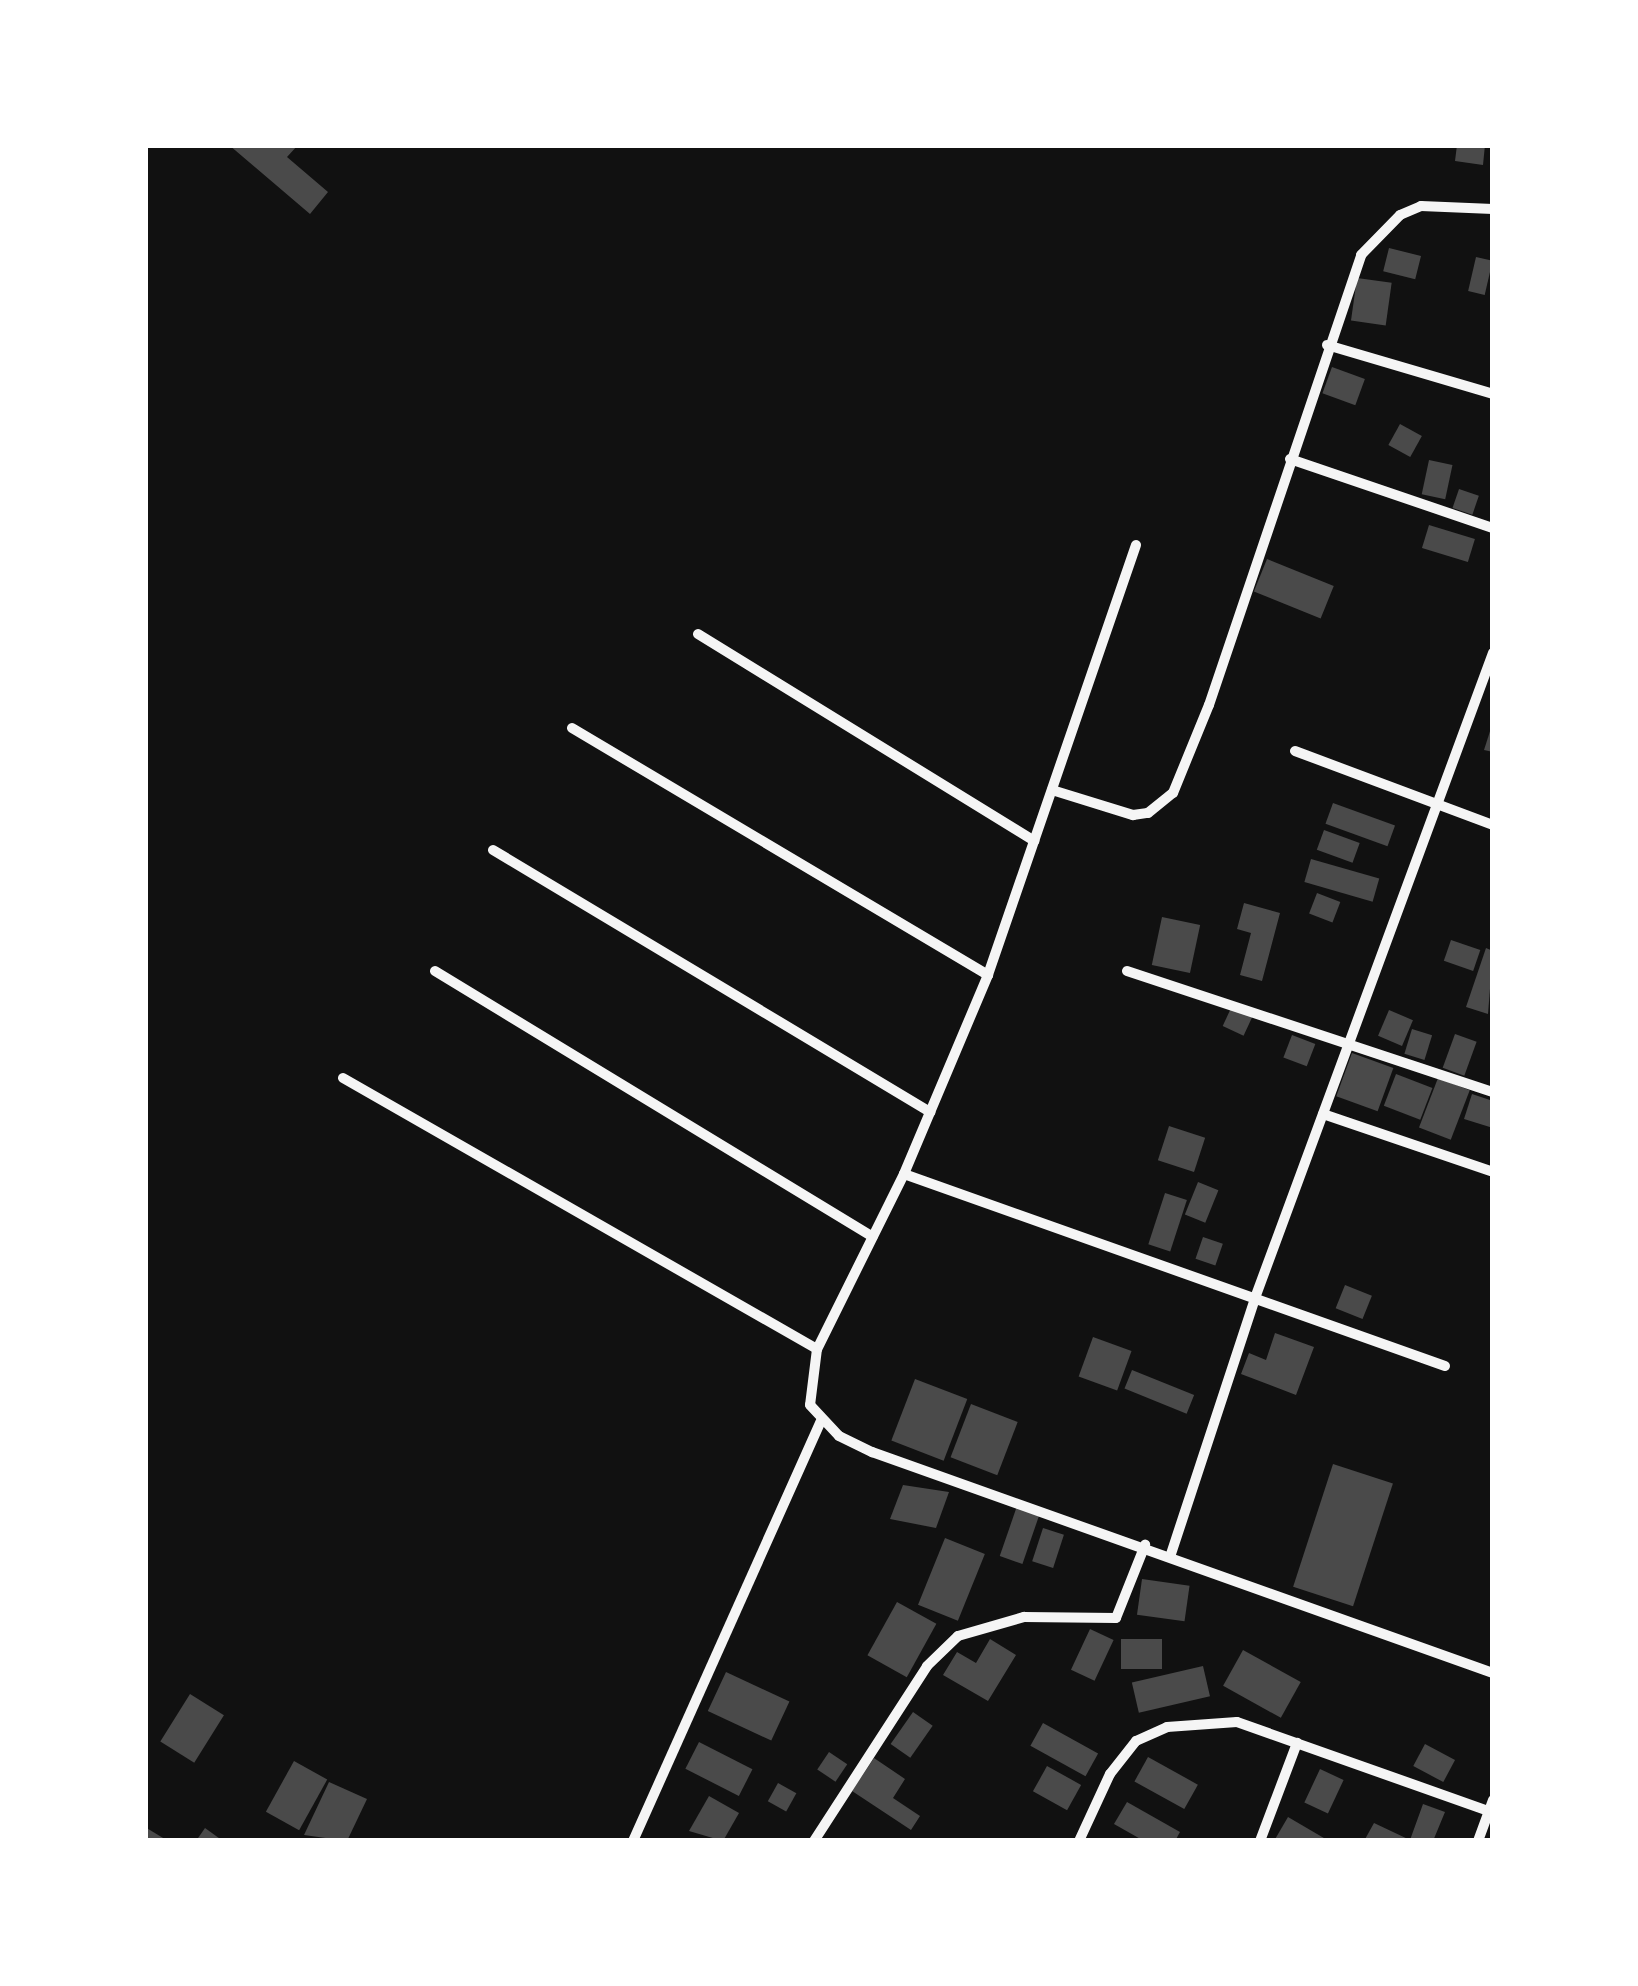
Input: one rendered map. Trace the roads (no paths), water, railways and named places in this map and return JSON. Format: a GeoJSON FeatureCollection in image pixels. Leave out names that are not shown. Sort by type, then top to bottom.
{"type":"FeatureCollection","features":[{"type":"Feature","properties":{"kind":"street"},"geometry":{"type":"LineString","coordinates":[[1052,790],[1133,815],[1148,814],[1172,792],[1209,704],[1327,345],[1361,255],[1400,215],[1443,203],[1493,209]]}},
{"type":"Feature","properties":{"kind":"street"},"geometry":{"type":"LineString","coordinates":[[1327,345],[1493,394]]}},
{"type":"Feature","properties":{"kind":"street"},"geometry":{"type":"LineString","coordinates":[[1290,459],[1493,528]]}},
{"type":"Feature","properties":{"kind":"street"},"geometry":{"type":"LineString","coordinates":[[1136,545],[988,976],[904,1174],[817,1349],[809,1376],[810,1405],[822,1421],[872,1452],[1172,1554],[1493,1673]]}},
{"type":"Feature","properties":{"kind":"street"},"geometry":{"type":"LineString","coordinates":[[698,634],[1034,841]]}},
{"type":"Feature","properties":{"kind":"street"},"geometry":{"type":"LineString","coordinates":[[1172,1554],[1255,1298],[1493,654]]}},
{"type":"Feature","properties":{"kind":"street"},"geometry":{"type":"LineString","coordinates":[[572,728],[988,976]]}},
{"type":"Feature","properties":{"kind":"street"},"geometry":{"type":"LineString","coordinates":[[1294,751],[1493,825]]}},
{"type":"Feature","properties":{"kind":"street"},"geometry":{"type":"LineString","coordinates":[[492,850],[930,1112]]}},
{"type":"Feature","properties":{"kind":"street"},"geometry":{"type":"LineString","coordinates":[[435,971],[873,1237]]}},
{"type":"Feature","properties":{"kind":"street"},"geometry":{"type":"LineString","coordinates":[[1127,972],[1493,1092]]}},
{"type":"Feature","properties":{"kind":"street"},"geometry":{"type":"LineString","coordinates":[[343,1078],[817,1349]]}},
{"type":"Feature","properties":{"kind":"street"},"geometry":{"type":"LineString","coordinates":[[1323,1114],[1493,1172]]}},
{"type":"Feature","properties":{"kind":"street"},"geometry":{"type":"LineString","coordinates":[[904,1174],[1445,1366]]}},
{"type":"Feature","properties":{"kind":"street"},"geometry":{"type":"LineString","coordinates":[[633,1841],[822,1421]]}},
{"type":"Feature","properties":{"kind":"street"},"geometry":{"type":"LineString","coordinates":[[814,1841],[928,1666],[958,1636],[1024,1616],[1116,1618],[1145,1545]]}},
{"type":"Feature","properties":{"kind":"street"},"geometry":{"type":"LineString","coordinates":[[1079,1841],[1110,1774],[1136,1741],[1152,1734],[1237,1722],[1491,1806],[1478,1841]]}},
{"type":"Feature","properties":{"kind":"street"},"geometry":{"type":"LineString","coordinates":[[1260,1841],[1297,1743]]}}]}
